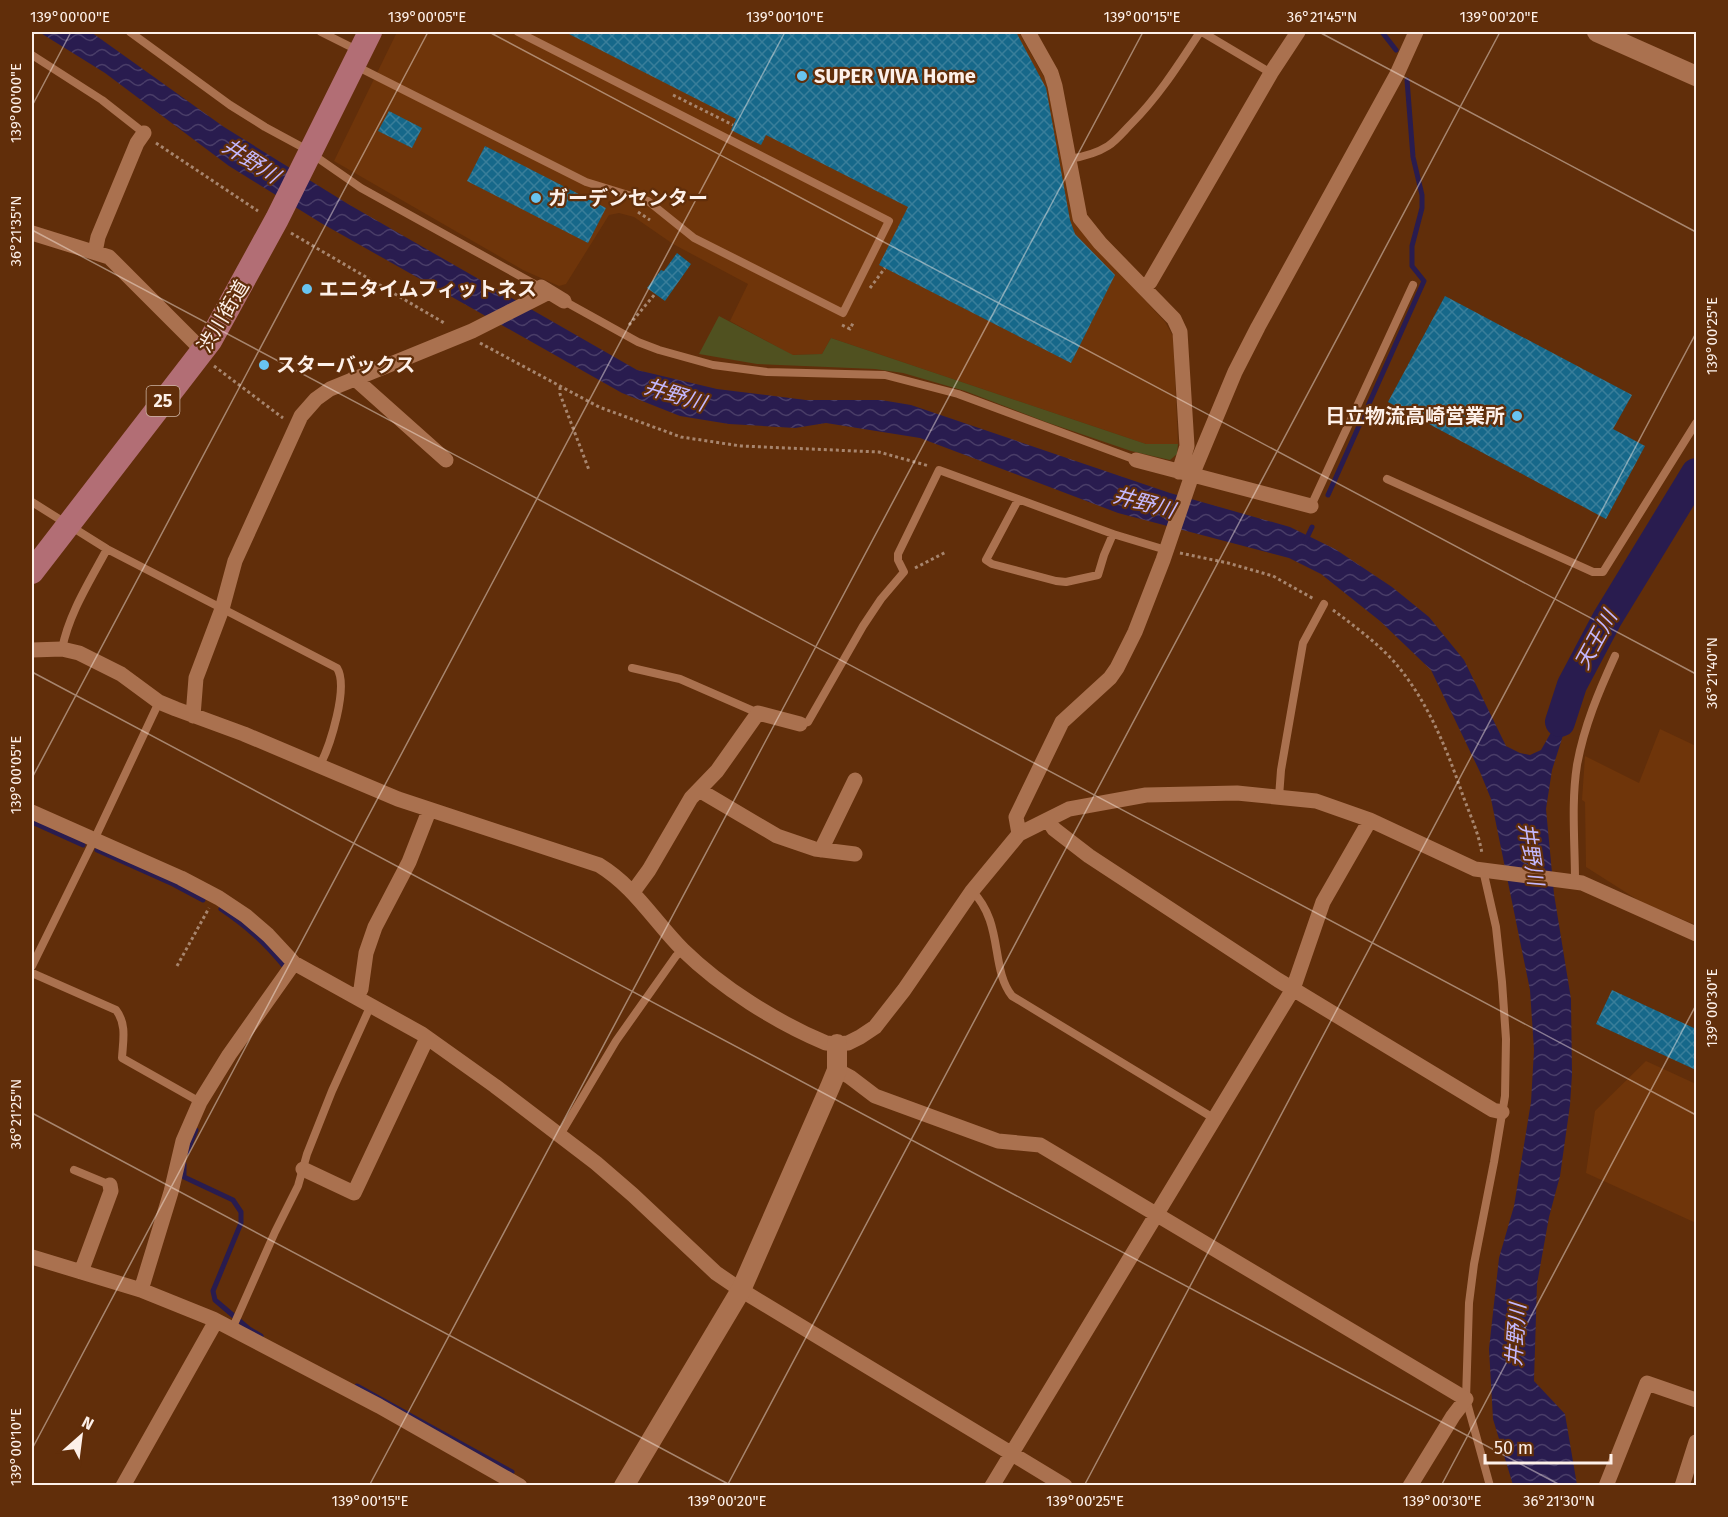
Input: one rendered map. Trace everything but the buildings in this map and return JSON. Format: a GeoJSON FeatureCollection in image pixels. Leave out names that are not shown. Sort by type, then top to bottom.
{"type":"FeatureCollection","features":[{"type":"Feature","properties":{"kind":"main road","name":"渋川街道"},"geometry":{"type":"LineString","coordinates":[[32,572],[66,525],[206,357],[226,313],[276,221],[361,49]]}},
{"type":"Feature","properties":{"kind":"street"},"geometry":{"type":"LineString","coordinates":[[1028,32],[1053,77],[1080,218],[1100,243],[1174,319],[1180,332],[1187,476]]}},
{"type":"Feature","properties":{"kind":"street"},"geometry":{"type":"LineString","coordinates":[[1144,287],[1155,272],[1271,73],[1298,32]]}},
{"type":"Feature","properties":{"kind":"street"},"geometry":{"type":"LineString","coordinates":[[1019,834],[1016,817],[1022,801],[1062,722],[1110,678],[1135,632],[1170,548],[1187,476],[1235,372],[1397,74],[1416,32]]}},
{"type":"Feature","properties":{"kind":"street"},"geometry":{"type":"LineString","coordinates":[[1597,32],[1636,40],[1696,76]]}},
{"type":"Feature","properties":{"kind":"street"},"geometry":{"type":"LineString","coordinates":[[95,252],[102,228],[137,143],[144,133]]}},
{"type":"Feature","properties":{"kind":"street"},"geometry":{"type":"LineString","coordinates":[[32,234],[109,257],[206,357]]}},
{"type":"Feature","properties":{"kind":"street"},"geometry":{"type":"LineString","coordinates":[[193,716],[196,678],[222,609],[235,561],[301,416],[316,399],[330,389],[354,378],[474,336],[543,291],[564,301]]}},
{"type":"Feature","properties":{"kind":"street"},"geometry":{"type":"LineString","coordinates":[[354,378],[446,460]]}},
{"type":"Feature","properties":{"kind":"street"},"geometry":{"type":"LineString","coordinates":[[1136,460],[1187,476],[1311,506]]}},
{"type":"Feature","properties":{"kind":"street"},"geometry":{"type":"LineString","coordinates":[[32,650],[62,649],[79,652],[121,674],[159,702],[193,716],[244,734],[429,811],[599,865],[616,875],[683,950],[720,982],[745,999],[816,1039],[837,1044],[861,1037],[874,1027],[904,990],[972,891],[1019,834],[1069,809],[1146,795],[1237,793],[1316,801],[1370,820],[1475,869],[1485,866],[1570,880],[1696,934]]}},
{"type":"Feature","properties":{"kind":"street"},"geometry":{"type":"LineString","coordinates":[[633,892],[649,870],[691,798],[717,771],[758,713],[800,724]]}},
{"type":"Feature","properties":{"kind":"street"},"geometry":{"type":"LineString","coordinates":[[821,850],[855,780]]}},
{"type":"Feature","properties":{"kind":"street"},"geometry":{"type":"LineString","coordinates":[[699,790],[777,836],[821,850],[855,854]]}},
{"type":"Feature","properties":{"kind":"street"},"geometry":{"type":"LineString","coordinates":[[357,997],[361,989],[366,953],[375,927],[409,862],[429,811]]}},
{"type":"Feature","properties":{"kind":"street"},"geometry":{"type":"LineString","coordinates":[[32,812],[181,878],[216,896],[268,934],[294,963],[427,1038],[470,1067],[560,1135],[633,1195],[716,1273],[1065,1485]]}},
{"type":"Feature","properties":{"kind":"street"},"geometry":{"type":"LineString","coordinates":[[1048,820],[1054,829],[1089,856],[1293,989],[1493,1110],[1502,1112]]}},
{"type":"Feature","properties":{"kind":"street"},"geometry":{"type":"LineString","coordinates":[[992,1485],[1293,989],[1323,902],[1370,820]]}},
{"type":"Feature","properties":{"kind":"street"},"geometry":{"type":"LineString","coordinates":[[141,1290],[171,1192],[183,1141],[200,1102],[229,1055],[294,963]]}},
{"type":"Feature","properties":{"kind":"street"},"geometry":{"type":"LineString","coordinates":[[303,1169],[354,1193],[427,1038]]}},
{"type":"Feature","properties":{"kind":"street"},"geometry":{"type":"LineString","coordinates":[[624,1485],[741,1290],[837,1070],[837,1044]]}},
{"type":"Feature","properties":{"kind":"street"},"geometry":{"type":"LineString","coordinates":[[837,1070],[875,1096],[998,1141],[1040,1145],[1466,1400],[1453,1416],[1410,1485]]}},
{"type":"Feature","properties":{"kind":"street"},"geometry":{"type":"LineString","coordinates":[[81,1272],[111,1191],[110,1185]]}},
{"type":"Feature","properties":{"kind":"street"},"geometry":{"type":"LineString","coordinates":[[32,1257],[141,1290],[216,1321],[379,1406],[520,1485]]}},
{"type":"Feature","properties":{"kind":"street"},"geometry":{"type":"LineString","coordinates":[[123,1485],[216,1321]]}},
{"type":"Feature","properties":{"kind":"street"},"geometry":{"type":"LineString","coordinates":[[1606,1485],[1647,1383],[1696,1400]]}},
{"type":"Feature","properties":{"kind":"street"},"geometry":{"type":"LineString","coordinates":[[1682,1485],[1696,1442]]}},
{"type":"Feature","properties":{"kind":"lane"},"geometry":{"type":"LineString","coordinates":[[130,32],[231,105],[361,188],[543,291]]}},
{"type":"Feature","properties":{"kind":"lane"},"geometry":{"type":"LineString","coordinates":[[321,32],[361,49],[435,106],[586,182],[648,201],[694,238],[843,313],[889,221],[518,32]]}},
{"type":"Feature","properties":{"kind":"lane"},"geometry":{"type":"LineString","coordinates":[[1069,159],[1083,157],[1107,147],[1119,137],[1168,82],[1201,32],[1271,73]]}},
{"type":"Feature","properties":{"kind":"lane"},"geometry":{"type":"LineString","coordinates":[[32,55],[102,100],[144,133]]}},
{"type":"Feature","properties":{"kind":"lane"},"geometry":{"type":"LineString","coordinates":[[1311,506],[1413,285]]}},
{"type":"Feature","properties":{"kind":"lane"},"geometry":{"type":"LineString","coordinates":[[564,301],[623,334],[659,350],[732,369],[894,377],[958,394],[1136,460]]}},
{"type":"Feature","properties":{"kind":"lane"},"geometry":{"type":"LineString","coordinates":[[1387,479],[1593,572],[1603,572],[1696,423]]}},
{"type":"Feature","properties":{"kind":"lane"},"geometry":{"type":"LineString","coordinates":[[800,724],[808,722],[862,626],[904,572],[898,560],[898,554],[939,470],[1113,534],[1170,548]]}},
{"type":"Feature","properties":{"kind":"lane"},"geometry":{"type":"LineString","coordinates":[[1018,500],[986,560],[992,564],[1056,581],[1066,582],[1098,575],[1113,534]]}},
{"type":"Feature","properties":{"kind":"lane"},"geometry":{"type":"LineString","coordinates":[[32,502],[107,549],[337,668],[342,682],[341,699],[320,765]]}},
{"type":"Feature","properties":{"kind":"lane"},"geometry":{"type":"LineString","coordinates":[[62,649],[65,633],[107,549]]}},
{"type":"Feature","properties":{"kind":"lane"},"geometry":{"type":"LineString","coordinates":[[1279,797],[1281,770],[1303,643],[1324,604]]}},
{"type":"Feature","properties":{"kind":"lane"},"geometry":{"type":"LineString","coordinates":[[1570,880],[1577,767],[1590,714],[1615,656]]}},
{"type":"Feature","properties":{"kind":"lane"},"geometry":{"type":"LineString","coordinates":[[632,668],[680,679],[758,713]]}},
{"type":"Feature","properties":{"kind":"lane"},"geometry":{"type":"LineString","coordinates":[[32,966],[159,702]]}},
{"type":"Feature","properties":{"kind":"lane"},"geometry":{"type":"LineString","coordinates":[[1485,866],[1496,927],[1502,982],[1506,1039],[1505,1096],[1474,1264],[1469,1303],[1466,1400],[1490,1485]]}},
{"type":"Feature","properties":{"kind":"lane"},"geometry":{"type":"LineString","coordinates":[[972,891],[981,899],[991,922],[1005,983],[1012,996],[1215,1119]]}},
{"type":"Feature","properties":{"kind":"lane"},"geometry":{"type":"LineString","coordinates":[[560,1135],[616,1041],[676,956],[683,950]]}},
{"type":"Feature","properties":{"kind":"lane"},"geometry":{"type":"LineString","coordinates":[[32,973],[116,1010],[124,1027],[122,1058],[200,1102]]}},
{"type":"Feature","properties":{"kind":"lane"},"geometry":{"type":"LineString","coordinates":[[232,1329],[298,1186],[332,1091],[371,1005]]}},
{"type":"Feature","properties":{"kind":"lane"},"geometry":{"type":"LineString","coordinates":[[74,1170],[110,1185]]}},
{"type":"Feature","properties":{"kind":"path"},"geometry":{"type":"LineString","coordinates":[[144,133],[180,161],[370,281],[448,325]]}},
{"type":"Feature","properties":{"kind":"path"},"geometry":{"type":"LineString","coordinates":[[634,210],[658,226]]}},
{"type":"Feature","properties":{"kind":"path"},"geometry":{"type":"LineString","coordinates":[[867,293],[885,268]]}},
{"type":"Feature","properties":{"kind":"path"},"geometry":{"type":"LineString","coordinates":[[623,334],[655,294]]}},
{"type":"Feature","properties":{"kind":"path"},"geometry":{"type":"LineString","coordinates":[[839,324],[850,329],[854,320]]}},
{"type":"Feature","properties":{"kind":"path"},"geometry":{"type":"LineString","coordinates":[[474,336],[599,407],[681,437],[741,446],[879,452],[912,460],[939,470]]}},
{"type":"Feature","properties":{"kind":"path"},"geometry":{"type":"LineString","coordinates":[[206,357],[284,418]]}},
{"type":"Feature","properties":{"kind":"path"},"geometry":{"type":"LineString","coordinates":[[560,386],[560,394],[589,470]]}},
{"type":"Feature","properties":{"kind":"path"},"geometry":{"type":"LineString","coordinates":[[1170,548],[1273,576],[1324,604],[1374,642],[1400,669],[1419,695],[1436,727],[1481,845],[1485,866]]}},
{"type":"Feature","properties":{"kind":"path"},"geometry":{"type":"LineString","coordinates":[[904,572],[946,552]]}},
{"type":"Feature","properties":{"kind":"path"},"geometry":{"type":"LineString","coordinates":[[177,966],[216,896]]}},
{"type":"Feature","properties":{"kind":"shaded area"},"geometry":{"type":"Polygon","coordinates":[[[397,32],[1019,32],[1045,79],[1050,93],[1076,225],[1165,322],[1173,336],[1178,444],[1146,444],[831,338],[822,354],[792,355],[730,321],[748,284],[673,244],[634,217],[619,213],[609,215],[566,284],[559,286],[523,270],[334,161],[397,32]]]}},
{"type":"Feature","properties":{"kind":"shaded area"},"geometry":{"type":"Polygon","coordinates":[[[719,316],[793,355],[822,354],[831,338],[1146,444],[1178,444],[1177,454],[1170,460],[1131,451],[965,391],[903,373],[875,369],[757,364],[699,354],[719,316]]]}},
{"type":"Feature","properties":{"kind":"shaded area"},"geometry":{"type":"Polygon","coordinates":[[[1660,729],[1696,746],[1696,925],[1641,902],[1586,867],[1585,802],[1582,800],[1585,756],[1639,783],[1660,729]]]}},
{"type":"Feature","properties":{"kind":"shaded area"},"geometry":{"type":"Polygon","coordinates":[[[1646,1061],[1696,1084],[1696,1223],[1586,1173],[1595,1111],[1646,1061]]]}},
{"type":"Feature","properties":{"kind":"water","name":"井野川"},"geometry":{"type":"Polygon","coordinates":[[[39,32],[91,32],[224,127],[348,204],[637,370],[717,389],[806,400],[881,400],[911,405],[1170,493],[1290,527],[1335,549],[1392,587],[1429,617],[1464,660],[1506,746],[1520,753],[1530,755],[1541,750],[1553,729],[1563,692],[1572,685],[1574,701],[1552,770],[1546,809],[1554,894],[1571,999],[1572,1074],[1560,1176],[1549,1217],[1537,1284],[1534,1381],[1565,1414],[1577,1485],[1513,1485],[1493,1419],[1489,1349],[1499,1258],[1514,1206],[1531,1102],[1534,1050],[1530,990],[1491,799],[1431,670],[1380,621],[1321,574],[1289,558],[1118,513],[920,438],[826,423],[795,428],[729,424],[680,416],[622,393],[321,223],[229,166],[105,73],[39,32]]]}},
{"type":"Feature","properties":{"kind":"waterway"},"geometry":{"type":"LineString","coordinates":[[1382,32],[1396,50]]}},
{"type":"Feature","properties":{"kind":"waterway"},"geometry":{"type":"LineString","coordinates":[[1328,495],[1424,281],[1412,266],[1412,246],[1422,208],[1422,195],[1413,157],[1407,80]]}},
{"type":"Feature","properties":{"kind":"waterway","name":"天王川"},"geometry":{"type":"LineString","coordinates":[[1560,722],[1572,685],[1607,619],[1696,473]]}},
{"type":"Feature","properties":{"kind":"waterway"},"geometry":{"type":"LineString","coordinates":[[1305,542],[1312,527]]}},
{"type":"Feature","properties":{"kind":"waterway"},"geometry":{"type":"LineString","coordinates":[[32,822],[83,845]]}},
{"type":"Feature","properties":{"kind":"waterway"},"geometry":{"type":"LineString","coordinates":[[97,850],[203,900]]}},
{"type":"Feature","properties":{"kind":"waterway"},"geometry":{"type":"LineString","coordinates":[[221,909],[254,934],[283,965]]}},
{"type":"Feature","properties":{"kind":"waterway"},"geometry":{"type":"LineString","coordinates":[[187,1152],[196,1130]]}},
{"type":"Feature","properties":{"kind":"waterway"},"geometry":{"type":"LineString","coordinates":[[184,1164],[184,1177],[233,1200],[241,1212],[241,1223],[213,1291],[215,1300],[249,1329],[261,1336]]}},
{"type":"Feature","properties":{"kind":"waterway"},"geometry":{"type":"LineString","coordinates":[[357,1386],[512,1472]]}},
{"type":"Feature","properties":{"kind":"place","name":"SUPER VIVA Home"},"geometry":{"type":"Point","coordinates":[802,76]}},
{"type":"Feature","properties":{"kind":"place","name":"ガーデンセンター"},"geometry":{"type":"Point","coordinates":[536,198]}},
{"type":"Feature","properties":{"kind":"place","name":"エニタイムフィットネス"},"geometry":{"type":"Point","coordinates":[307,289]}},
{"type":"Feature","properties":{"kind":"place","name":"スターバックス"},"geometry":{"type":"Point","coordinates":[264,365]}},
{"type":"Feature","properties":{"kind":"place","name":"日立物流高崎営業所"},"geometry":{"type":"Point","coordinates":[1517,416]}}]}
